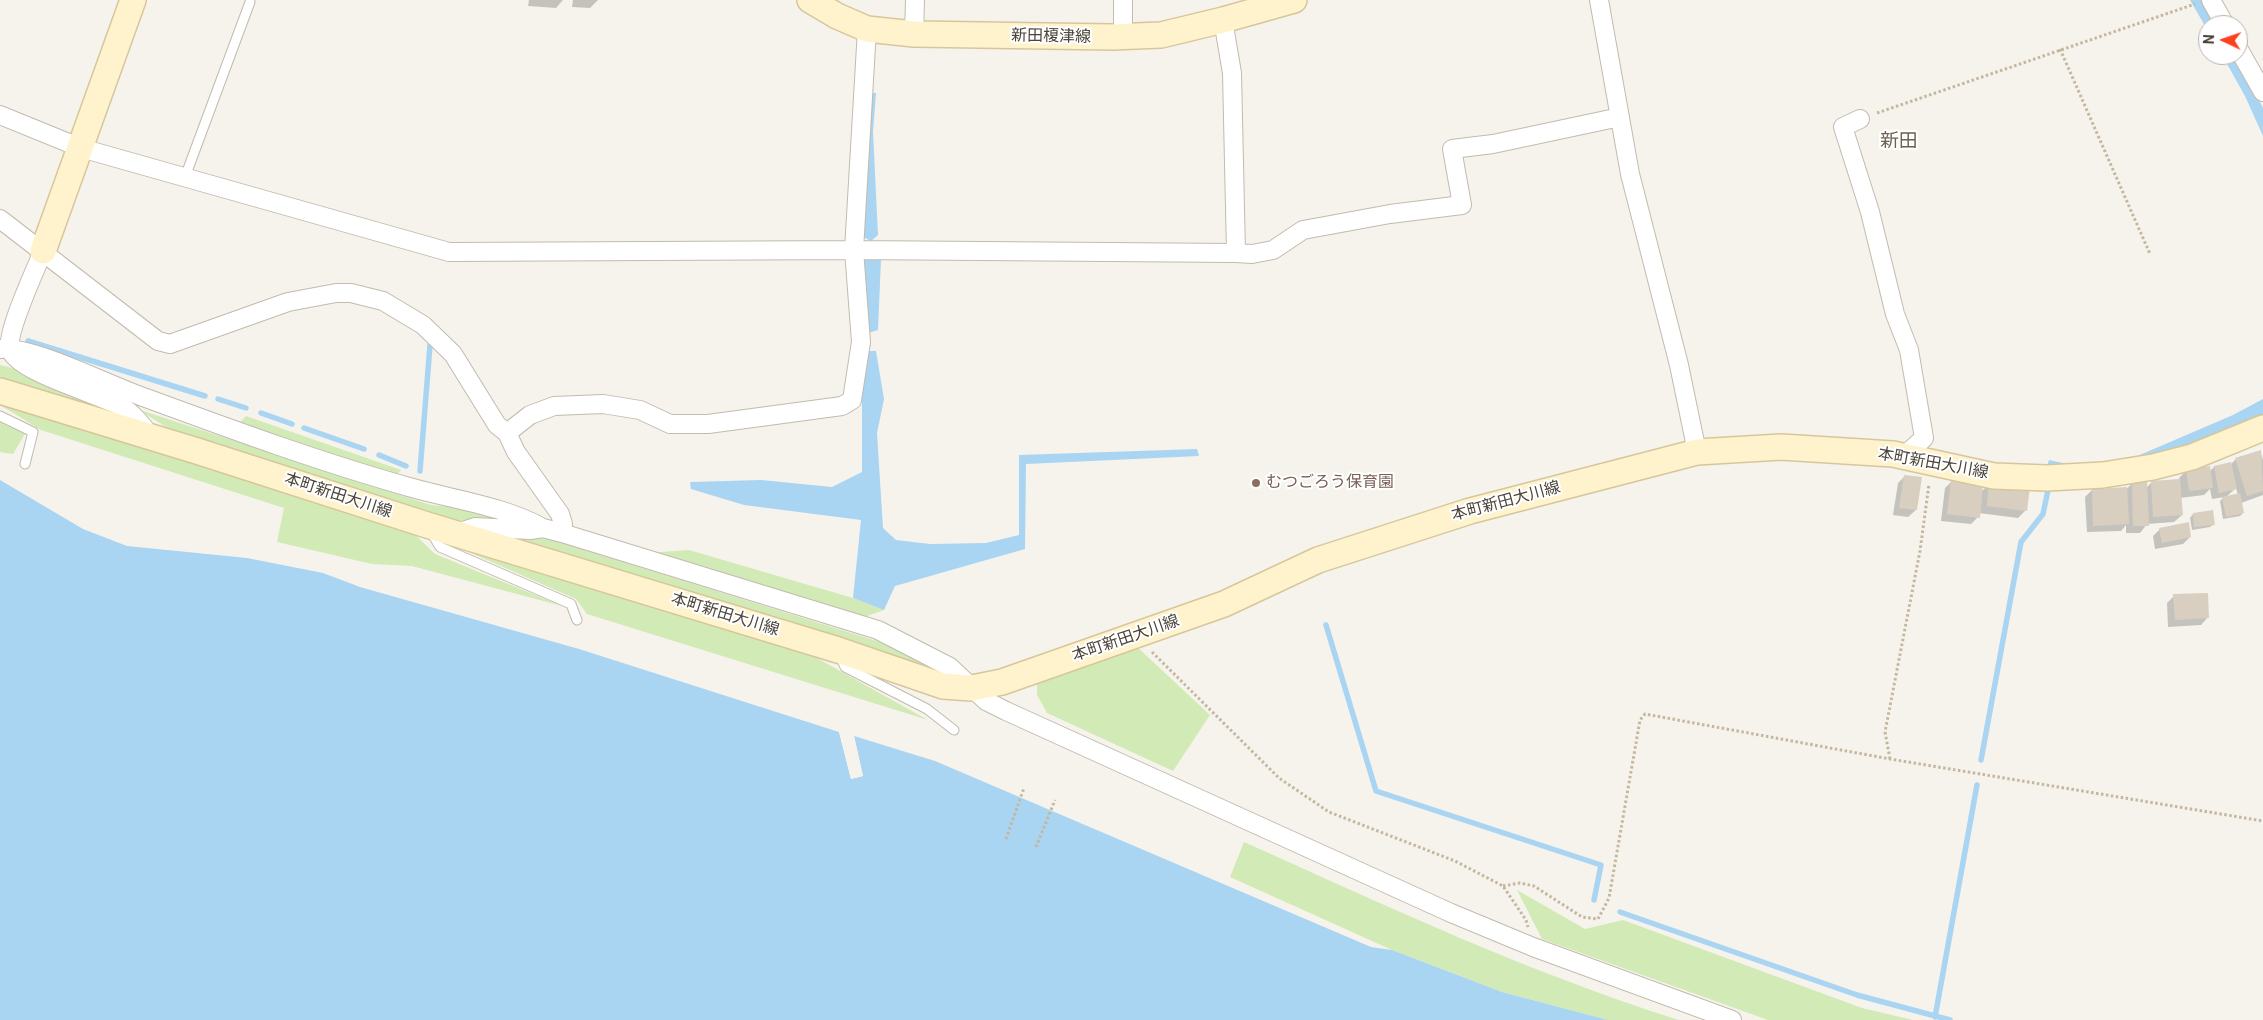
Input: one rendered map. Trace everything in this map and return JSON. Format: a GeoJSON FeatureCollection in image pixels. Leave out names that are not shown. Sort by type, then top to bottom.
{"type":"FeatureCollection","features":[{"type":"Feature","properties":{"kind":"main road"},"geometry":{"type":"LineString","coordinates":[[43,251],[133,0]]}},
{"type":"Feature","properties":{"kind":"main road","name":"新田榎津線"},"geometry":{"type":"LineString","coordinates":[[810,0],[837,16],[867,29],[914,34],[1123,37],[1161,34],[1223,20],[1283,2]]}},
{"type":"Feature","properties":{"kind":"main road","name":"本町新田大川線"},"geometry":{"type":"LineString","coordinates":[[0,391],[150,436],[427,525],[838,650],[943,686],[972,688],[1002,682],[1224,604],[1327,557],[1470,511],[1697,452],[1781,447],[1893,454],[1994,476],[2047,478],[2103,475],[2153,467],[2192,457],[2263,428]]}},
{"type":"Feature","properties":{"kind":"street"},"geometry":{"type":"LineString","coordinates":[[914,34],[915,0]]}},
{"type":"Feature","properties":{"kind":"street"},"geometry":{"type":"LineString","coordinates":[[1122,0],[1123,37]]}},
{"type":"Feature","properties":{"kind":"street"},"geometry":{"type":"LineString","coordinates":[[1599,0],[1630,174],[1679,365],[1697,452]]}},
{"type":"Feature","properties":{"kind":"street"},"geometry":{"type":"LineString","coordinates":[[2204,2],[2216,15]]}},
{"type":"Feature","properties":{"kind":"street"},"geometry":{"type":"LineString","coordinates":[[1223,20],[1232,73],[1236,253]]}},
{"type":"Feature","properties":{"kind":"street"},"geometry":{"type":"LineString","coordinates":[[508,433],[530,415],[554,406],[603,404],[640,410],[670,424],[708,424],[842,406],[852,400],[860,342],[854,250],[867,29]]}},
{"type":"Feature","properties":{"kind":"street"},"geometry":{"type":"LineString","coordinates":[[2248,65],[2263,92]]}},
{"type":"Feature","properties":{"kind":"street"},"geometry":{"type":"LineString","coordinates":[[0,115],[81,148],[449,252],[854,250],[1252,254],[1273,250],[1303,230],[1390,214],[1462,205],[1452,149],[1493,144],[1620,117]]}},
{"type":"Feature","properties":{"kind":"street"},"geometry":{"type":"LineString","coordinates":[[1860,119],[1843,127],[1870,212],[1895,314],[1909,350],[1924,438],[1903,457]]}},
{"type":"Feature","properties":{"kind":"street"},"geometry":{"type":"LineString","coordinates":[[0,219],[158,340],[170,344],[288,302],[344,293],[383,301],[423,325],[453,354],[497,425],[508,433],[516,452],[560,514],[562,533]]}},
{"type":"Feature","properties":{"kind":"street"},"geometry":{"type":"LineString","coordinates":[[5,348],[43,251]]}},
{"type":"Feature","properties":{"kind":"street"},"geometry":{"type":"LineString","coordinates":[[5,348],[14,357],[37,371],[124,408],[141,423],[150,436]]}},
{"type":"Feature","properties":{"kind":"street"},"geometry":{"type":"LineString","coordinates":[[5,348],[30,352],[120,389],[246,434],[408,487],[480,503],[530,521],[543,528],[878,630],[950,667],[986,701],[1006,711],[1451,913],[1532,947],[1732,1020]]}},
{"type":"Feature","properties":{"kind":"street"},"geometry":{"type":"LineString","coordinates":[[456,533],[475,527],[530,530],[543,528]]}},
{"type":"Feature","properties":{"kind":"lane"},"geometry":{"type":"LineString","coordinates":[[185,177],[250,2]]}},
{"type":"Feature","properties":{"kind":"lane"},"geometry":{"type":"LineString","coordinates":[[0,416],[33,432],[25,464]]}},
{"type":"Feature","properties":{"kind":"lane"},"geometry":{"type":"LineString","coordinates":[[427,525],[440,547],[571,604],[577,620]]}},
{"type":"Feature","properties":{"kind":"lane"},"geometry":{"type":"LineString","coordinates":[[838,650],[846,667],[927,709],[954,730]]}},
{"type":"Feature","properties":{"kind":"path"},"geometry":{"type":"LineString","coordinates":[[1860,119],[2060,49],[2204,2]]}},
{"type":"Feature","properties":{"kind":"path"},"geometry":{"type":"LineString","coordinates":[[2060,49],[2150,254]]}},
{"type":"Feature","properties":{"kind":"path"},"geometry":{"type":"LineString","coordinates":[[1890,759],[1885,732],[1920,551],[1932,464]]}},
{"type":"Feature","properties":{"kind":"path"},"geometry":{"type":"LineString","coordinates":[[1140,634],[1149,649],[1278,778],[1329,812],[1455,860],[1503,886],[1526,920],[1532,947]]}},
{"type":"Feature","properties":{"kind":"path"},"geometry":{"type":"LineString","coordinates":[[1503,886],[1520,883],[1534,886],[1582,917],[1598,919],[1609,898],[1640,720],[1645,714],[1890,759],[2263,820]]}},
{"type":"Feature","properties":{"kind":"path"},"geometry":{"type":"LineString","coordinates":[[1006,839],[1024,788]]}},
{"type":"Feature","properties":{"kind":"path"},"geometry":{"type":"LineString","coordinates":[[1036,847],[1055,800]]}},
{"type":"Feature","properties":{"kind":"green space"},"geometry":{"type":"Polygon","coordinates":[[[0,365],[23,371],[111,411],[0,380],[0,365]]]}},
{"type":"Feature","properties":{"kind":"green space"},"geometry":{"type":"Polygon","coordinates":[[[0,400],[408,528],[435,554],[562,606],[412,566],[372,564],[277,542],[284,508],[41,430],[0,405],[0,400]]]}},
{"type":"Feature","properties":{"kind":"green space"},"geometry":{"type":"Polygon","coordinates":[[[137,409],[431,505],[478,510],[517,525],[440,519],[168,428],[137,409]]]}},
{"type":"Feature","properties":{"kind":"green space"},"geometry":{"type":"Polygon","coordinates":[[[246,416],[401,470],[395,477],[239,423],[246,416]]]}},
{"type":"Feature","properties":{"kind":"green space"},"geometry":{"type":"Polygon","coordinates":[[[0,419],[26,432],[13,454],[0,452],[0,419]]]}},
{"type":"Feature","properties":{"kind":"green space"},"geometry":{"type":"Polygon","coordinates":[[[486,534],[540,536],[880,642],[946,675],[486,534]]]}},
{"type":"Feature","properties":{"kind":"green space"},"geometry":{"type":"Polygon","coordinates":[[[462,549],[815,657],[928,720],[587,614],[576,599],[462,549]]]}},
{"type":"Feature","properties":{"kind":"green space"},"geometry":{"type":"Polygon","coordinates":[[[689,550],[853,598],[884,610],[861,618],[647,553],[689,550]]]}},
{"type":"Feature","properties":{"kind":"green space"},"geometry":{"type":"Polygon","coordinates":[[[1135,645],[1210,715],[1173,771],[1047,713],[1037,695],[1037,683],[1135,645]]]}},
{"type":"Feature","properties":{"kind":"green space"},"geometry":{"type":"Polygon","coordinates":[[[1244,842],[1513,960],[1679,1020],[1608,1020],[1502,992],[1392,950],[1230,877],[1244,842]]]}},
{"type":"Feature","properties":{"kind":"green space"},"geometry":{"type":"Polygon","coordinates":[[[1517,890],[1585,929],[1623,920],[1862,1008],[1913,1020],[1768,1020],[1542,939],[1517,890]]]}},
{"type":"Feature","properties":{"kind":"water"},"geometry":{"type":"Polygon","coordinates":[[[2190,0],[2207,0],[2215,15],[2199,15],[2190,0]]]}},
{"type":"Feature","properties":{"kind":"water"},"geometry":{"type":"Polygon","coordinates":[[[2228,65],[2241,65],[2263,108],[2263,136],[2245,96],[2228,65]]]}},
{"type":"Feature","properties":{"kind":"water"},"geometry":{"type":"Polygon","coordinates":[[[862,93],[876,93],[873,132],[878,235],[871,241],[859,235],[862,93]]]}},
{"type":"Feature","properties":{"kind":"water"},"geometry":{"type":"Polygon","coordinates":[[[861,257],[881,259],[878,330],[865,334],[861,257]]]}},
{"type":"Feature","properties":{"kind":"water"},"geometry":{"type":"Polygon","coordinates":[[[869,351],[876,351],[884,399],[877,433],[883,528],[896,540],[930,544],[986,543],[1019,535],[1019,455],[1197,449],[1199,456],[1026,464],[1025,549],[895,586],[884,610],[853,598],[861,520],[744,505],[691,489],[690,482],[761,480],[832,487],[862,472],[862,379],[869,351]]]}},
{"type":"Feature","properties":{"kind":"water"},"geometry":{"type":"Polygon","coordinates":[[[2263,399],[2263,415],[2131,466],[2047,466],[2049,460],[2072,465],[2128,460],[2233,415],[2263,399]]]}},
{"type":"Feature","properties":{"kind":"water"},"geometry":{"type":"Polygon","coordinates":[[[0,480],[83,529],[127,546],[247,558],[323,573],[360,587],[579,649],[839,732],[851,779],[863,776],[854,736],[935,761],[1371,947],[1392,950],[1502,992],[1608,1020],[0,1020],[0,480]]]}},
{"type":"Feature","properties":{"kind":"pier"},"geometry":{"type":"Polygon","coordinates":[[[839,732],[842,733],[853,776],[860,774],[851,735],[854,736],[863,776],[851,779],[839,732]]]}},
{"type":"Feature","properties":{"kind":"building"},"geometry":{"type":"Polygon","coordinates":[[[2261,450],[2263,491],[2247,496],[2235,458],[2261,450]]]}},
{"type":"Feature","properties":{"kind":"building"},"geometry":{"type":"Polygon","coordinates":[[[2231,462],[2237,489],[2219,493],[2214,466],[2231,462]]]}},
{"type":"Feature","properties":{"kind":"building"},"geometry":{"type":"Polygon","coordinates":[[[2210,466],[2213,488],[2189,491],[2186,469],[2210,466]]]}},
{"type":"Feature","properties":{"kind":"building"},"geometry":{"type":"Polygon","coordinates":[[[1904,475],[1922,477],[1917,510],[1899,508],[1904,475]]]}},
{"type":"Feature","properties":{"kind":"building"},"geometry":{"type":"Polygon","coordinates":[[[2180,479],[2183,515],[2153,517],[2151,481],[2180,479]]]}},
{"type":"Feature","properties":{"kind":"building"},"geometry":{"type":"Polygon","coordinates":[[[1951,480],[1983,483],[1980,518],[1947,514],[1951,480]]]}},
{"type":"Feature","properties":{"kind":"building"},"geometry":{"type":"Polygon","coordinates":[[[2147,481],[2149,526],[2133,526],[2132,482],[2147,481]]]}},
{"type":"Feature","properties":{"kind":"building"},"geometry":{"type":"Polygon","coordinates":[[[1989,482],[2030,487],[2027,511],[1987,506],[1989,482]]]}},
{"type":"Feature","properties":{"kind":"building"},"geometry":{"type":"Polygon","coordinates":[[[2127,487],[2129,524],[2093,526],[2092,489],[2127,487]]]}},
{"type":"Feature","properties":{"kind":"building"},"geometry":{"type":"Polygon","coordinates":[[[2240,493],[2244,513],[2226,517],[2222,497],[2240,493]]]}},
{"type":"Feature","properties":{"kind":"building"},"geometry":{"type":"Polygon","coordinates":[[[2213,510],[2215,525],[2194,527],[2193,513],[2213,510]]]}},
{"type":"Feature","properties":{"kind":"building"},"geometry":{"type":"Polygon","coordinates":[[[2189,522],[2191,537],[2162,543],[2159,528],[2189,522]]]}},
{"type":"Feature","properties":{"kind":"building"},"geometry":{"type":"Polygon","coordinates":[[[2208,593],[2209,618],[2175,620],[2173,594],[2208,593]]]}},
{"type":"Feature","properties":{"kind":"waterway"},"geometry":{"type":"LineString","coordinates":[[28,341],[205,396]]}},
{"type":"Feature","properties":{"kind":"waterway"},"geometry":{"type":"LineString","coordinates":[[420,471],[430,345]]}},
{"type":"Feature","properties":{"kind":"waterway"},"geometry":{"type":"LineString","coordinates":[[218,399],[246,408]]}},
{"type":"Feature","properties":{"kind":"waterway"},"geometry":{"type":"LineString","coordinates":[[261,413],[292,424]]}},
{"type":"Feature","properties":{"kind":"waterway"},"geometry":{"type":"LineString","coordinates":[[304,428],[364,449]]}},
{"type":"Feature","properties":{"kind":"waterway"},"geometry":{"type":"LineString","coordinates":[[379,455],[406,466]]}},
{"type":"Feature","properties":{"kind":"waterway"},"geometry":{"type":"LineString","coordinates":[[1981,760],[2021,542],[2043,514],[2048,490]]}},
{"type":"Feature","properties":{"kind":"waterway"},"geometry":{"type":"LineString","coordinates":[[1326,625],[1376,791],[1601,865],[1594,900]]}},
{"type":"Feature","properties":{"kind":"waterway"},"geometry":{"type":"LineString","coordinates":[[1935,1017],[1977,785]]}},
{"type":"Feature","properties":{"kind":"waterway"},"geometry":{"type":"LineString","coordinates":[[1620,912],[1857,995],[1950,1020]]}},
{"type":"Feature","properties":{"kind":"place","name":"むつごろう保育園"},"geometry":{"type":"Point","coordinates":[1256,483]}},
{"type":"Feature","properties":{"kind":"district","name":"新田"},"geometry":{"type":"Point","coordinates":[1899,142]}}]}
